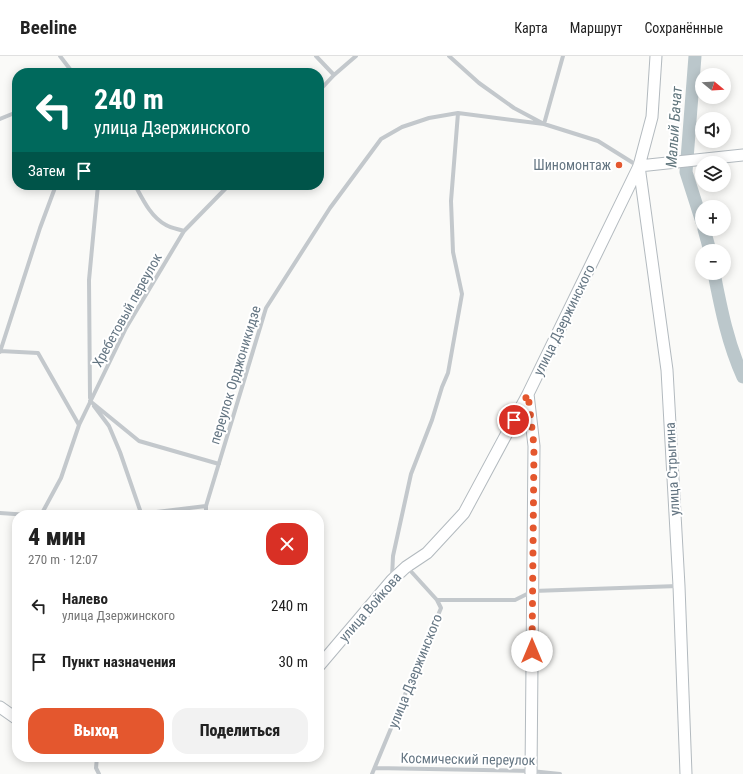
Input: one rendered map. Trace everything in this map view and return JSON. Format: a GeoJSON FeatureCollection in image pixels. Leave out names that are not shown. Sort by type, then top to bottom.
{"type":"FeatureCollection","features":[{"type":"Feature","properties":{"kind":"street"},"geometry":{"type":"LineString","coordinates":[[656,56],[652,117],[639,166],[743,156]]}},
{"type":"Feature","properties":{"kind":"street","name":"улица Дзержинского"},"geometry":{"type":"LineString","coordinates":[[406,567],[427,553],[464,513],[528,394],[639,166]]}},
{"type":"Feature","properties":{"kind":"street","name":"улица Стрыгина"},"geometry":{"type":"LineString","coordinates":[[639,166],[667,370],[679,586],[686,774]]}},
{"type":"Feature","properties":{"kind":"street"},"geometry":{"type":"LineString","coordinates":[[528,394],[534,446],[531,773]]}},
{"type":"Feature","properties":{"kind":"street","name":"улица Войкова"},"geometry":{"type":"LineString","coordinates":[[324,660],[392,580],[406,567]]}},
{"type":"Feature","properties":{"kind":"street"},"geometry":{"type":"LineString","coordinates":[[0,708],[12,716]]}},
{"type":"Feature","properties":{"kind":"lane"},"geometry":{"type":"LineString","coordinates":[[60,56],[69,68]]}},
{"type":"Feature","properties":{"kind":"lane"},"geometry":{"type":"LineString","coordinates":[[316,56],[334,75]]}},
{"type":"Feature","properties":{"kind":"lane"},"geometry":{"type":"LineString","coordinates":[[324,86],[356,56]]}},
{"type":"Feature","properties":{"kind":"lane"},"geometry":{"type":"LineString","coordinates":[[449,56],[479,83],[514,108],[544,124],[598,141],[639,166]]}},
{"type":"Feature","properties":{"kind":"lane"},"geometry":{"type":"LineString","coordinates":[[544,124],[563,56]]}},
{"type":"Feature","properties":{"kind":"lane"},"geometry":{"type":"LineString","coordinates":[[392,580],[392,556],[411,474],[448,373],[462,294],[453,252],[451,201],[458,113]]}},
{"type":"Feature","properties":{"kind":"lane","name":"переулок Орджоникидзе"},"geometry":{"type":"LineString","coordinates":[[206,510],[266,308],[330,208],[380,139],[402,127],[429,118],[458,113],[544,124]]}},
{"type":"Feature","properties":{"kind":"lane"},"geometry":{"type":"LineString","coordinates":[[0,119],[12,114]]}},
{"type":"Feature","properties":{"kind":"lane"},"geometry":{"type":"LineString","coordinates":[[54,190],[40,228],[0,351],[38,353],[79,425]]}},
{"type":"Feature","properties":{"kind":"lane"},"geometry":{"type":"LineString","coordinates":[[98,190],[89,280],[90,401],[109,426],[120,452],[139,510]]}},
{"type":"Feature","properties":{"kind":"lane"},"geometry":{"type":"LineString","coordinates":[[138,190],[144,203],[156,218],[166,225],[184,231]]}},
{"type":"Feature","properties":{"kind":"lane","name":"Хребетовый переулок"},"geometry":{"type":"LineString","coordinates":[[44,510],[60,478],[79,425],[126,328],[184,231],[224,190]]}},
{"type":"Feature","properties":{"kind":"lane"},"geometry":{"type":"LineString","coordinates":[[90,401],[140,440],[219,464]]}},
{"type":"Feature","properties":{"kind":"lane"},"geometry":{"type":"LineString","coordinates":[[173,510],[206,506]]}},
{"type":"Feature","properties":{"kind":"lane"},"geometry":{"type":"LineString","coordinates":[[0,512],[12,513]]}},
{"type":"Feature","properties":{"kind":"lane","name":"улица Дзержинского"},"geometry":{"type":"LineString","coordinates":[[372,774],[441,608],[437,600],[406,567]]}},
{"type":"Feature","properties":{"kind":"lane"},"geometry":{"type":"LineString","coordinates":[[437,600],[515,600],[533,591],[679,586]]}},
{"type":"Feature","properties":{"kind":"lane"},"geometry":{"type":"LineString","coordinates":[[97,762],[96,768],[99,774]]}},
{"type":"Feature","properties":{"kind":"lane","name":"Космический переулок"},"geometry":{"type":"LineString","coordinates":[[375,768],[560,774]]}},
{"type":"Feature","properties":{"kind":"waterway","name":"Малый Бачат"},"geometry":{"type":"LineString","coordinates":[[695,56],[686,172],[695,200]]}},
{"type":"Feature","properties":{"kind":"waterway","name":"Малый Бачат"},"geometry":{"type":"LineString","coordinates":[[706,236],[708,244]]}},
{"type":"Feature","properties":{"kind":"waterway","name":"Малый Бачат"},"geometry":{"type":"LineString","coordinates":[[715,280],[729,339],[743,377]]}},
{"type":"Feature","properties":{"kind":"place","name":"Шиномонтаж"},"geometry":{"type":"Point","coordinates":[619,165]}},
{"type":"Feature","properties":{"kind":"route"},"geometry":{"type":"LineString","coordinates":[[514,420],[528,394],[534,446],[532,651]]}}]}
